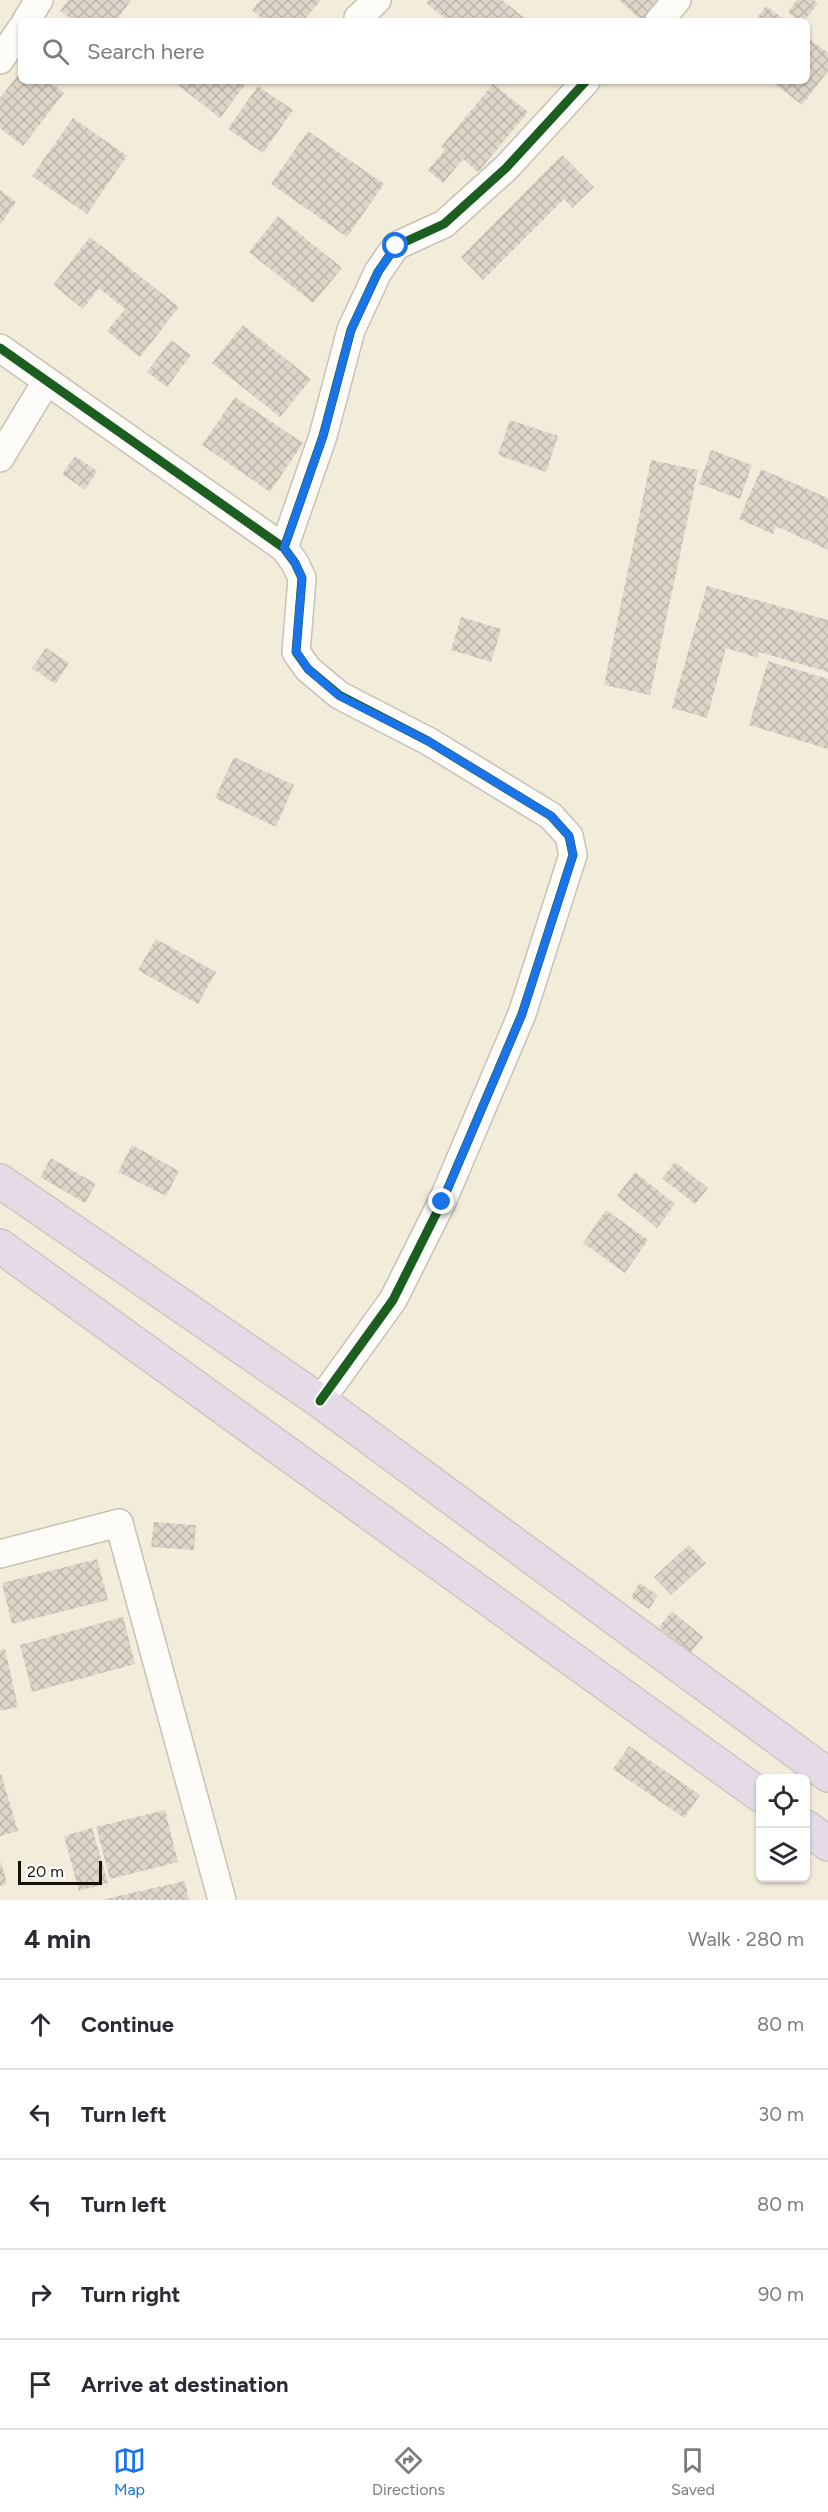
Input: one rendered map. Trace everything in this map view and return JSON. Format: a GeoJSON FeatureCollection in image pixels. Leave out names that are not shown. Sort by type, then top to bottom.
{"type":"FeatureCollection","features":[{"type":"Feature","properties":{"kind":"highway"},"geometry":{"type":"LineString","coordinates":[[0,1181],[320,1401],[828,1775]]}},
{"type":"Feature","properties":{"kind":"highway"},"geometry":{"type":"LineString","coordinates":[[0,1246],[756,1792]]}},
{"type":"Feature","properties":{"kind":"highway"},"geometry":{"type":"LineString","coordinates":[[807,1828],[828,1844]]}},
{"type":"Feature","properties":{"kind":"street"},"geometry":{"type":"LineString","coordinates":[[28,18],[39,0]]}},
{"type":"Feature","properties":{"kind":"street"},"geometry":{"type":"LineString","coordinates":[[358,18],[377,0]]}},
{"type":"Feature","properties":{"kind":"street"},"geometry":{"type":"LineString","coordinates":[[662,18],[677,0]]}},
{"type":"Feature","properties":{"kind":"street"},"geometry":{"type":"LineString","coordinates":[[0,60],[18,33]]}},
{"type":"Feature","properties":{"kind":"street"},"geometry":{"type":"LineString","coordinates":[[284,548],[323,436],[351,330],[378,272],[396,246],[444,224],[506,168],[583,84]]}},
{"type":"Feature","properties":{"kind":"street"},"geometry":{"type":"LineString","coordinates":[[0,348],[284,548],[302,578],[296,651],[308,669],[339,696],[428,741],[551,816],[569,836],[573,855],[522,1014],[442,1202],[393,1300],[320,1401]]}},
{"type":"Feature","properties":{"kind":"street"},"geometry":{"type":"LineString","coordinates":[[0,458],[46,382]]}},
{"type":"Feature","properties":{"kind":"street"},"geometry":{"type":"LineString","coordinates":[[0,1554],[118,1524],[222,1900]]}},
{"type":"Feature","properties":{"kind":"building"},"geometry":{"type":"Polygon","coordinates":[[[68,0],[131,0],[118,18],[70,18],[60,11],[68,0]]]}},
{"type":"Feature","properties":{"kind":"building"},"geometry":{"type":"Polygon","coordinates":[[[260,0],[321,0],[306,18],[261,18],[252,10],[260,0]]]}},
{"type":"Feature","properties":{"kind":"building"},"geometry":{"type":"Polygon","coordinates":[[[428,0],[502,0],[524,18],[445,18],[426,3],[428,0]]]}},
{"type":"Feature","properties":{"kind":"building"},"geometry":{"type":"Polygon","coordinates":[[[619,0],[667,0],[650,18],[639,18],[619,0]]]}},
{"type":"Feature","properties":{"kind":"building"},"geometry":{"type":"Polygon","coordinates":[[[797,0],[814,0],[818,3],[806,18],[796,18],[788,12],[797,0]]]}},
{"type":"Feature","properties":{"kind":"building"},"geometry":{"type":"Polygon","coordinates":[[[766,6],[782,18],[757,18],[766,6]]]}},
{"type":"Feature","properties":{"kind":"building"},"geometry":{"type":"Polygon","coordinates":[[[810,39],[828,53],[828,71],[802,105],[775,84],[810,84],[810,39]]]}},
{"type":"Feature","properties":{"kind":"building"},"geometry":{"type":"Polygon","coordinates":[[[18,75],[18,84],[53,84],[64,93],[23,146],[0,128],[0,98],[18,75]]]}},
{"type":"Feature","properties":{"kind":"building"},"geometry":{"type":"Polygon","coordinates":[[[181,84],[246,84],[220,118],[179,86],[181,84]]]}},
{"type":"Feature","properties":{"kind":"building"},"geometry":{"type":"Polygon","coordinates":[[[493,84],[528,112],[478,172],[463,159],[443,183],[428,170],[445,150],[441,147],[493,84]]]}},
{"type":"Feature","properties":{"kind":"building"},"geometry":{"type":"Polygon","coordinates":[[[258,86],[293,110],[263,153],[228,129],[258,86]]]}},
{"type":"Feature","properties":{"kind":"building"},"geometry":{"type":"Polygon","coordinates":[[[73,118],[127,156],[87,214],[32,176],[73,118]]]}},
{"type":"Feature","properties":{"kind":"building"},"geometry":{"type":"Polygon","coordinates":[[[308,131],[384,184],[347,237],[271,184],[308,131]]]}},
{"type":"Feature","properties":{"kind":"building"},"geometry":{"type":"Polygon","coordinates":[[[562,155],[594,187],[572,208],[564,199],[483,280],[461,257],[562,155]]]}},
{"type":"Feature","properties":{"kind":"building"},"geometry":{"type":"Polygon","coordinates":[[[0,190],[16,202],[0,225],[0,190]]]}},
{"type":"Feature","properties":{"kind":"building"},"geometry":{"type":"Polygon","coordinates":[[[278,216],[342,268],[313,303],[249,252],[278,216]]]}},
{"type":"Feature","properties":{"kind":"building"},"geometry":{"type":"Polygon","coordinates":[[[90,237],[179,307],[140,357],[107,331],[125,309],[99,288],[83,309],[53,285],[90,237]]]}},
{"type":"Feature","properties":{"kind":"building"},"geometry":{"type":"Polygon","coordinates":[[[243,325],[311,379],[280,417],[212,363],[243,325]]]}},
{"type":"Feature","properties":{"kind":"building"},"geometry":{"type":"Polygon","coordinates":[[[171,340],[191,355],[167,387],[147,372],[171,340]]]}},
{"type":"Feature","properties":{"kind":"building"},"geometry":{"type":"Polygon","coordinates":[[[235,397],[303,443],[270,492],[202,445],[235,397]]]}},
{"type":"Feature","properties":{"kind":"building"},"geometry":{"type":"Polygon","coordinates":[[[510,420],[558,436],[546,472],[498,455],[510,420]]]}},
{"type":"Feature","properties":{"kind":"building"},"geometry":{"type":"Polygon","coordinates":[[[711,450],[752,465],[740,499],[699,484],[711,450]]]}},
{"type":"Feature","properties":{"kind":"building"},"geometry":{"type":"Polygon","coordinates":[[[75,456],[97,471],[85,490],[62,474],[75,456]]]}},
{"type":"Feature","properties":{"kind":"building"},"geometry":{"type":"Polygon","coordinates":[[[651,460],[698,470],[650,695],[604,685],[651,460]]]}},
{"type":"Feature","properties":{"kind":"building"},"geometry":{"type":"Polygon","coordinates":[[[761,469],[828,498],[828,550],[776,526],[773,534],[739,519],[761,469]]]}},
{"type":"Feature","properties":{"kind":"building"},"geometry":{"type":"Polygon","coordinates":[[[707,586],[828,620],[828,672],[759,652],[758,658],[726,648],[707,718],[672,708],[707,586]]]}},
{"type":"Feature","properties":{"kind":"building"},"geometry":{"type":"Polygon","coordinates":[[[461,617],[501,629],[491,662],[451,650],[461,617]]]}},
{"type":"Feature","properties":{"kind":"building"},"geometry":{"type":"Polygon","coordinates":[[[46,648],[69,663],[55,684],[32,668],[46,648]]]}},
{"type":"Feature","properties":{"kind":"building"},"geometry":{"type":"Polygon","coordinates":[[[768,661],[828,679],[828,749],[749,725],[768,661]]]}},
{"type":"Feature","properties":{"kind":"building"},"geometry":{"type":"Polygon","coordinates":[[[234,757],[294,785],[276,827],[215,798],[234,757]]]}},
{"type":"Feature","properties":{"kind":"building"},"geometry":{"type":"Polygon","coordinates":[[[156,939],[216,972],[198,1004],[138,970],[156,939]]]}},
{"type":"Feature","properties":{"kind":"building"},"geometry":{"type":"Polygon","coordinates":[[[132,1145],[179,1171],[166,1196],[118,1172],[132,1145]]]}},
{"type":"Feature","properties":{"kind":"building"},"geometry":{"type":"Polygon","coordinates":[[[51,1158],[96,1184],[85,1203],[40,1177],[51,1158]]]}},
{"type":"Feature","properties":{"kind":"building"},"geometry":{"type":"Polygon","coordinates":[[[675,1162],[708,1188],[695,1204],[662,1178],[675,1162]]]}},
{"type":"Feature","properties":{"kind":"building"},"geometry":{"type":"Polygon","coordinates":[[[635,1172],[675,1204],[657,1228],[617,1196],[635,1172]]]}},
{"type":"Feature","properties":{"kind":"building"},"geometry":{"type":"Polygon","coordinates":[[[606,1210],[648,1240],[625,1273],[583,1243],[606,1210]]]}},
{"type":"Feature","properties":{"kind":"building"},"geometry":{"type":"Polygon","coordinates":[[[154,1522],[196,1525],[194,1550],[151,1547],[154,1522]]]}},
{"type":"Feature","properties":{"kind":"building"},"geometry":{"type":"Polygon","coordinates":[[[689,1545],[706,1563],[671,1595],[654,1577],[689,1545]]]}},
{"type":"Feature","properties":{"kind":"building"},"geometry":{"type":"Polygon","coordinates":[[[97,1559],[108,1600],[12,1624],[2,1583],[97,1559]]]}},
{"type":"Feature","properties":{"kind":"building"},"geometry":{"type":"Polygon","coordinates":[[[639,1583],[658,1595],[649,1609],[631,1597],[639,1583]]]}},
{"type":"Feature","properties":{"kind":"building"},"geometry":{"type":"Polygon","coordinates":[[[672,1611],[703,1637],[690,1653],[659,1627],[672,1611]]]}},
{"type":"Feature","properties":{"kind":"building"},"geometry":{"type":"Polygon","coordinates":[[[123,1617],[135,1664],[32,1692],[20,1645],[123,1617]]]}},
{"type":"Feature","properties":{"kind":"building"},"geometry":{"type":"Polygon","coordinates":[[[5,1649],[18,1707],[0,1711],[0,1650],[5,1649]]]}},
{"type":"Feature","properties":{"kind":"building"},"geometry":{"type":"Polygon","coordinates":[[[629,1746],[700,1795],[684,1818],[613,1769],[629,1746]]]}},
{"type":"Feature","properties":{"kind":"building"},"geometry":{"type":"Polygon","coordinates":[[[0,1775],[18,1831],[0,1836],[0,1775]]]}},
{"type":"Feature","properties":{"kind":"building"},"geometry":{"type":"Polygon","coordinates":[[[165,1810],[178,1862],[110,1879],[96,1827],[165,1810]]]}},
{"type":"Feature","properties":{"kind":"building"},"geometry":{"type":"Polygon","coordinates":[[[92,1828],[108,1883],[79,1891],[64,1836],[92,1828]]]}},
{"type":"Feature","properties":{"kind":"building"},"geometry":{"type":"Polygon","coordinates":[[[0,1863],[7,1884],[0,1886],[0,1863]]]}},
{"type":"Feature","properties":{"kind":"building"},"geometry":{"type":"Polygon","coordinates":[[[185,1881],[189,1900],[105,1900],[105,1899],[185,1881]]]}},
{"type":"Feature","properties":{"kind":"cycle path"},"geometry":{"type":"LineString","coordinates":[[284,548],[323,436],[351,330],[378,272],[396,246],[444,224],[506,168],[583,84]]}},
{"type":"Feature","properties":{"kind":"cycle path"},"geometry":{"type":"LineString","coordinates":[[0,348],[284,548],[302,578],[296,652],[308,669],[339,695],[428,741],[551,816],[569,836],[573,855],[522,1014],[442,1202],[393,1300],[320,1401]]}},
{"type":"Feature","properties":{"kind":"route"},"geometry":{"type":"LineString","coordinates":[[396,246],[378,272],[351,330],[323,436],[284,548],[302,578],[296,651],[308,669],[339,696],[428,741],[551,816],[569,836],[573,855],[522,1014],[442,1202]]}}]}
